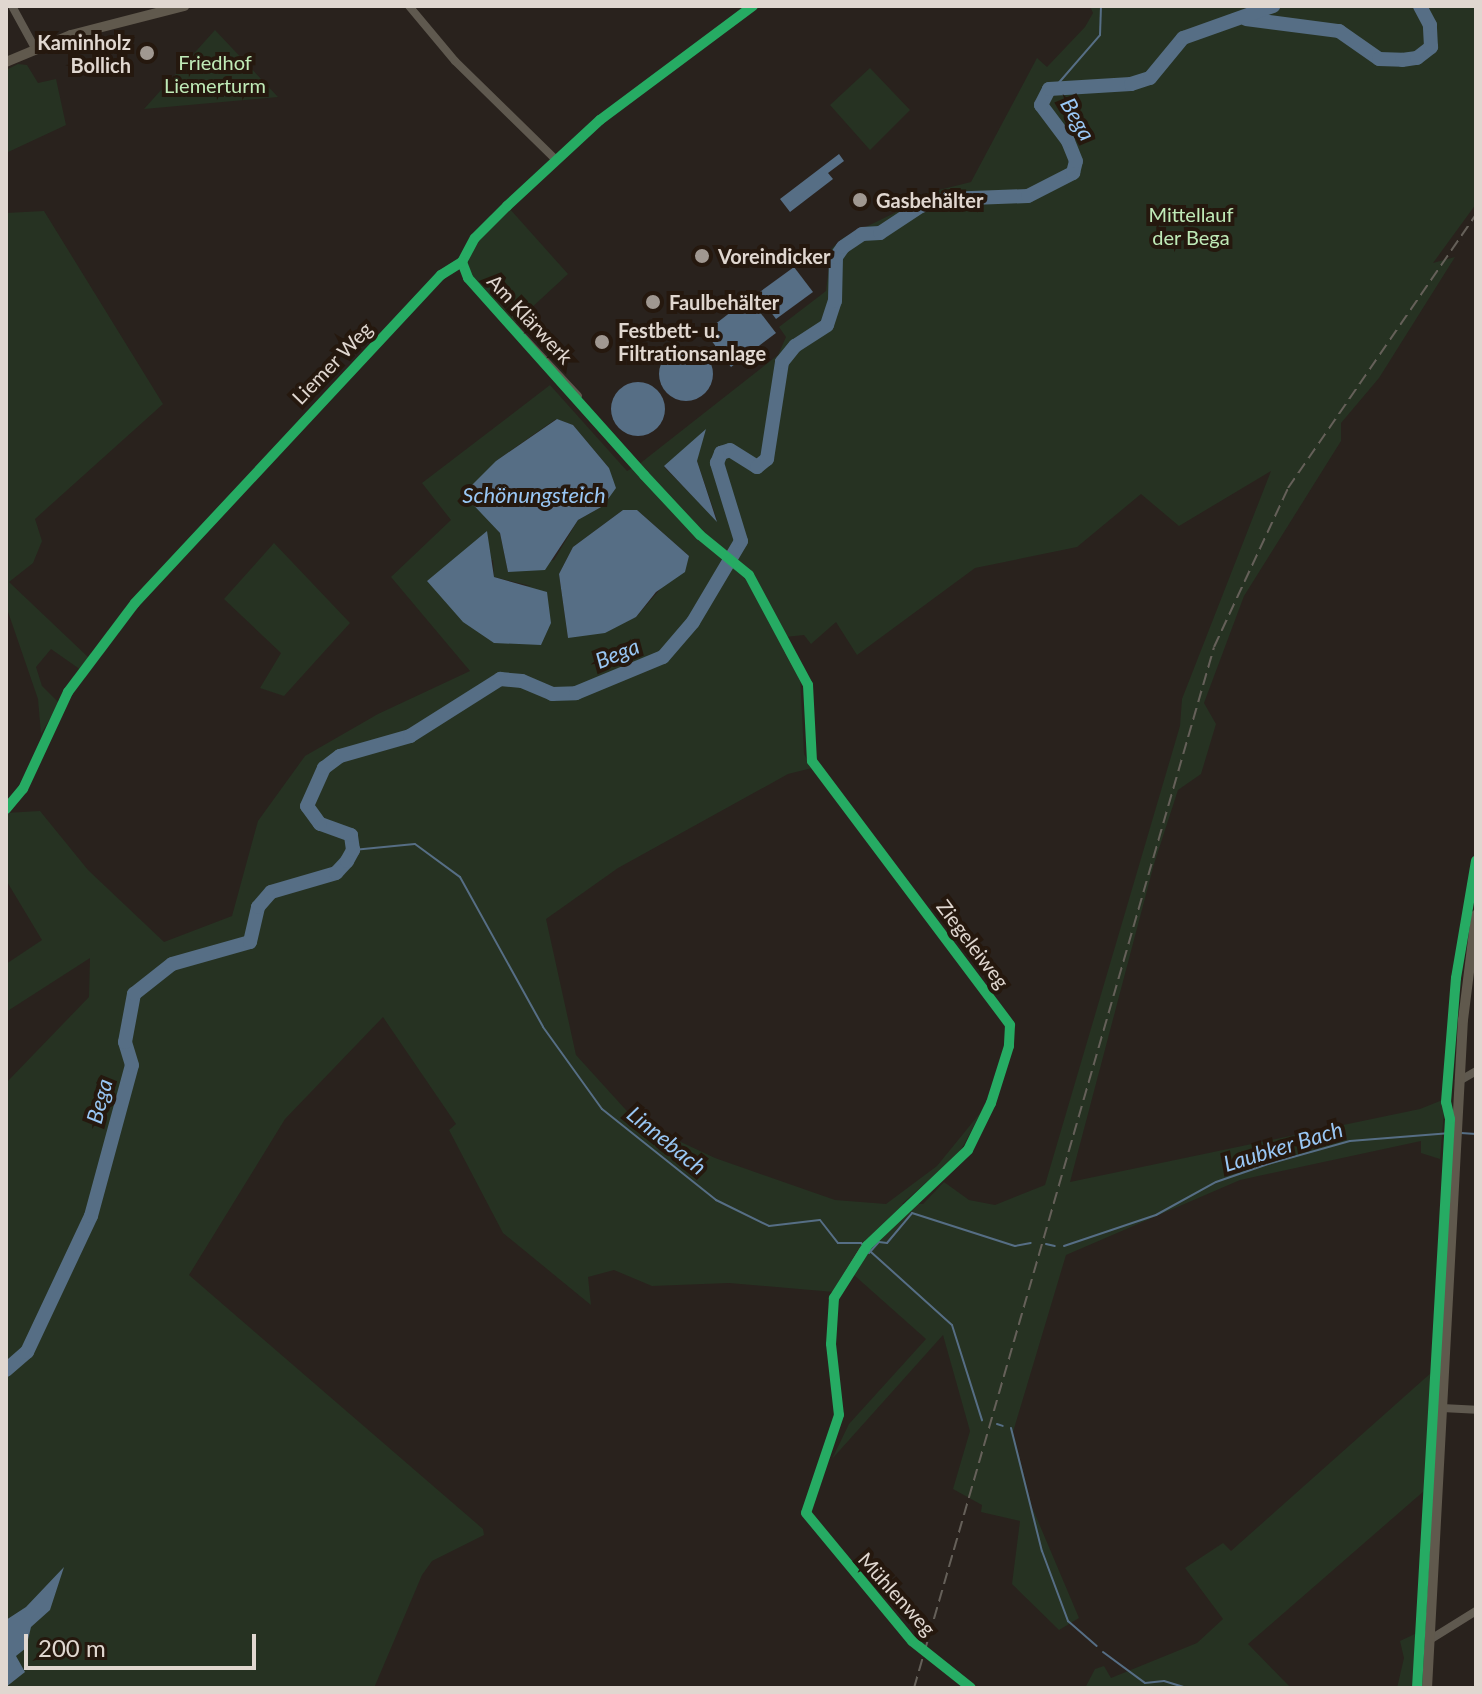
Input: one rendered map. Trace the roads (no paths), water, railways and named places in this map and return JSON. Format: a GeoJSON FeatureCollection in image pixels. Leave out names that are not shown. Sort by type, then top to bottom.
{"type":"FeatureCollection","features":[{"type":"Feature","properties":{"kind":"main road"},"geometry":{"type":"LineString","coordinates":[[6,62],[35,48],[184,6]]}},
{"type":"Feature","properties":{"kind":"main road"},"geometry":{"type":"LineString","coordinates":[[1427,1688],[1459,1081],[1476,915]]}},
{"type":"Feature","properties":{"kind":"street"},"geometry":{"type":"LineString","coordinates":[[12,6],[35,48]]}},
{"type":"Feature","properties":{"kind":"street"},"geometry":{"type":"LineString","coordinates":[[409,6],[455,61],[556,160]]}},
{"type":"Feature","properties":{"kind":"street","name":"Liemer Weg"},"geometry":{"type":"LineString","coordinates":[[6,809],[23,789],[68,692],[135,603],[441,275],[462,262],[475,238],[556,160],[753,6]]}},
{"type":"Feature","properties":{"kind":"street","name":"Am Klärwerk"},"geometry":{"type":"LineString","coordinates":[[462,262],[468,278],[578,396]]}},
{"type":"Feature","properties":{"kind":"street","name":"Ziegeleiweg"},"geometry":{"type":"LineString","coordinates":[[789,651],[808,685],[812,761],[1010,1025],[1009,1046],[991,1103],[968,1150],[865,1248],[834,1298],[831,1344],[839,1415],[806,1513]]}},
{"type":"Feature","properties":{"kind":"street"},"geometry":{"type":"LineString","coordinates":[[1459,1081],[1476,1071]]}},
{"type":"Feature","properties":{"kind":"street"},"geometry":{"type":"LineString","coordinates":[[1442,1408],[1476,1410]]}},
{"type":"Feature","properties":{"kind":"street","name":"Mühlenweg"},"geometry":{"type":"LineString","coordinates":[[806,1513],[912,1641],[971,1688]]}},
{"type":"Feature","properties":{"kind":"street"},"geometry":{"type":"LineString","coordinates":[[1431,1639],[1476,1611]]}},
{"type":"Feature","properties":{"kind":"water"},"geometry":{"type":"Polygon","coordinates":[[[839,154],[844,161],[828,173],[833,179],[790,212],[780,199],[839,154]]]}},
{"type":"Feature","properties":{"kind":"water"},"geometry":{"type":"Polygon","coordinates":[[[794,267],[813,292],[776,319],[757,294],[794,267]]]}},
{"type":"Feature","properties":{"kind":"water"},"geometry":{"type":"Polygon","coordinates":[[[749,298],[776,333],[731,367],[705,332],[749,298]]]}},
{"type":"Feature","properties":{"kind":"water"},"geometry":{"type":"Polygon","coordinates":[[[686,347],[705,355],[713,374],[705,393],[686,401],[667,393],[659,374],[667,355],[686,347]]]}},
{"type":"Feature","properties":{"kind":"water"},"geometry":{"type":"Polygon","coordinates":[[[638,382],[657,390],[665,409],[657,428],[638,436],[619,428],[611,409],[619,390],[638,382]]]}},
{"type":"Feature","properties":{"kind":"water","name":"Schönungsteich"},"geometry":{"type":"Polygon","coordinates":[[[557,419],[573,425],[609,468],[616,488],[603,506],[578,520],[545,570],[508,572],[500,533],[463,494],[496,461],[557,419]]]}},
{"type":"Feature","properties":{"kind":"water"},"geometry":{"type":"Polygon","coordinates":[[[706,429],[697,461],[717,522],[664,466],[706,429]]]}},
{"type":"Feature","properties":{"kind":"water","name":"Schönungsteich"},"geometry":{"type":"Polygon","coordinates":[[[623,510],[637,510],[689,556],[685,572],[656,592],[636,617],[605,633],[568,638],[559,574],[573,547],[623,510]]]}},
{"type":"Feature","properties":{"kind":"water","name":"Schönungsteich"},"geometry":{"type":"Polygon","coordinates":[[[487,531],[494,577],[547,592],[551,623],[541,645],[494,643],[463,622],[427,581],[487,531]]]}},
{"type":"Feature","properties":{"kind":"water"},"geometry":{"type":"Polygon","coordinates":[[[64,1567],[50,1610],[31,1627],[26,1648],[16,1656],[25,1672],[6,1687],[6,1620],[26,1607],[64,1567]]]}},
{"type":"Feature","properties":{"kind":"waterway"},"geometry":{"type":"LineString","coordinates":[[1056,86],[1100,35],[1101,6]]}},
{"type":"Feature","properties":{"kind":"waterway","name":"Bega"},"geometry":{"type":"LineString","coordinates":[[6,1370],[27,1352],[91,1216],[132,1065],[125,1042],[134,994],[172,964],[250,942],[258,907],[271,892],[336,873],[353,850],[351,835],[320,824],[307,806],[324,768],[340,756],[410,736],[500,679],[522,681],[552,694],[576,693],[663,657],[693,622],[741,541],[717,463],[721,453],[730,450],[757,467],[767,459],[782,362],[795,346],[827,325],[835,301],[836,257],[843,247],[862,234],[880,233],[921,206],[945,199],[1028,196],[1073,173],[1076,161],[1068,141],[1041,105],[1049,89],[1131,84],[1150,78],[1183,38],[1273,6]]}},
{"type":"Feature","properties":{"kind":"waterway","name":"Bega"},"geometry":{"type":"LineString","coordinates":[[1246,19],[1339,31],[1379,59],[1402,60],[1417,58],[1431,47],[1430,25],[1420,6]]}},
{"type":"Feature","properties":{"kind":"waterway","name":"Linnebach"},"geometry":{"type":"LineString","coordinates":[[353,850],[415,844],[460,877],[543,1027],[602,1109],[716,1200],[769,1226],[820,1220],[838,1243],[861,1243],[952,1325],[982,1420]]}},
{"type":"Feature","properties":{"kind":"waterway","name":"Laubker Bach"},"geometry":{"type":"LineString","coordinates":[[1064,1246],[1156,1215],[1216,1182],[1268,1164],[1350,1141],[1451,1133]]}},
{"type":"Feature","properties":{"kind":"waterway","name":"Laubker Bach"},"geometry":{"type":"LineString","coordinates":[[1461,1133],[1476,1134]]}},
{"type":"Feature","properties":{"kind":"waterway","name":"Laubker Bach"},"geometry":{"type":"LineString","coordinates":[[869,1253],[879,1242],[887,1243],[912,1213],[1015,1246],[1031,1243]]}},
{"type":"Feature","properties":{"kind":"waterway","name":"Laubker Bach"},"geometry":{"type":"LineString","coordinates":[[1046,1244],[1055,1246]]}},
{"type":"Feature","properties":{"kind":"waterway","name":"Linnebach"},"geometry":{"type":"LineString","coordinates":[[997,1424],[1003,1426]]}},
{"type":"Feature","properties":{"kind":"waterway","name":"Linnebach"},"geometry":{"type":"LineString","coordinates":[[1011,1428],[1042,1551],[1068,1621],[1097,1646]]}},
{"type":"Feature","properties":{"kind":"waterway","name":"Linnebach"},"geometry":{"type":"LineString","coordinates":[[1103,1652],[1145,1683],[1164,1681],[1187,1688]]}},
{"type":"Feature","properties":{"kind":"railway"},"geometry":{"type":"LineString","coordinates":[[914,1688],[1214,647],[1288,488],[1476,214]]}},
{"type":"Feature","properties":{"kind":"place","name":"Kaminholz Bollich"},"geometry":{"type":"Point","coordinates":[147,53]}},
{"type":"Feature","properties":{"kind":"place","name":"Gasbehälter"},"geometry":{"type":"Point","coordinates":[860,200]}},
{"type":"Feature","properties":{"kind":"place","name":"Voreindicker"},"geometry":{"type":"Point","coordinates":[702,256]}},
{"type":"Feature","properties":{"kind":"place","name":"Faulbehälter"},"geometry":{"type":"Point","coordinates":[653,302]}},
{"type":"Feature","properties":{"kind":"place","name":"Festbett- u. Filtrationsanlage"},"geometry":{"type":"Point","coordinates":[602,342]}},
{"type":"Feature","properties":{"kind":"park label","name":"Friedhof Liemerturm"},"geometry":{"type":"Point","coordinates":[215,74]}},
{"type":"Feature","properties":{"kind":"park label","name":"Mittellauf der Bega"},"geometry":{"type":"Point","coordinates":[1191,226]}}]}
